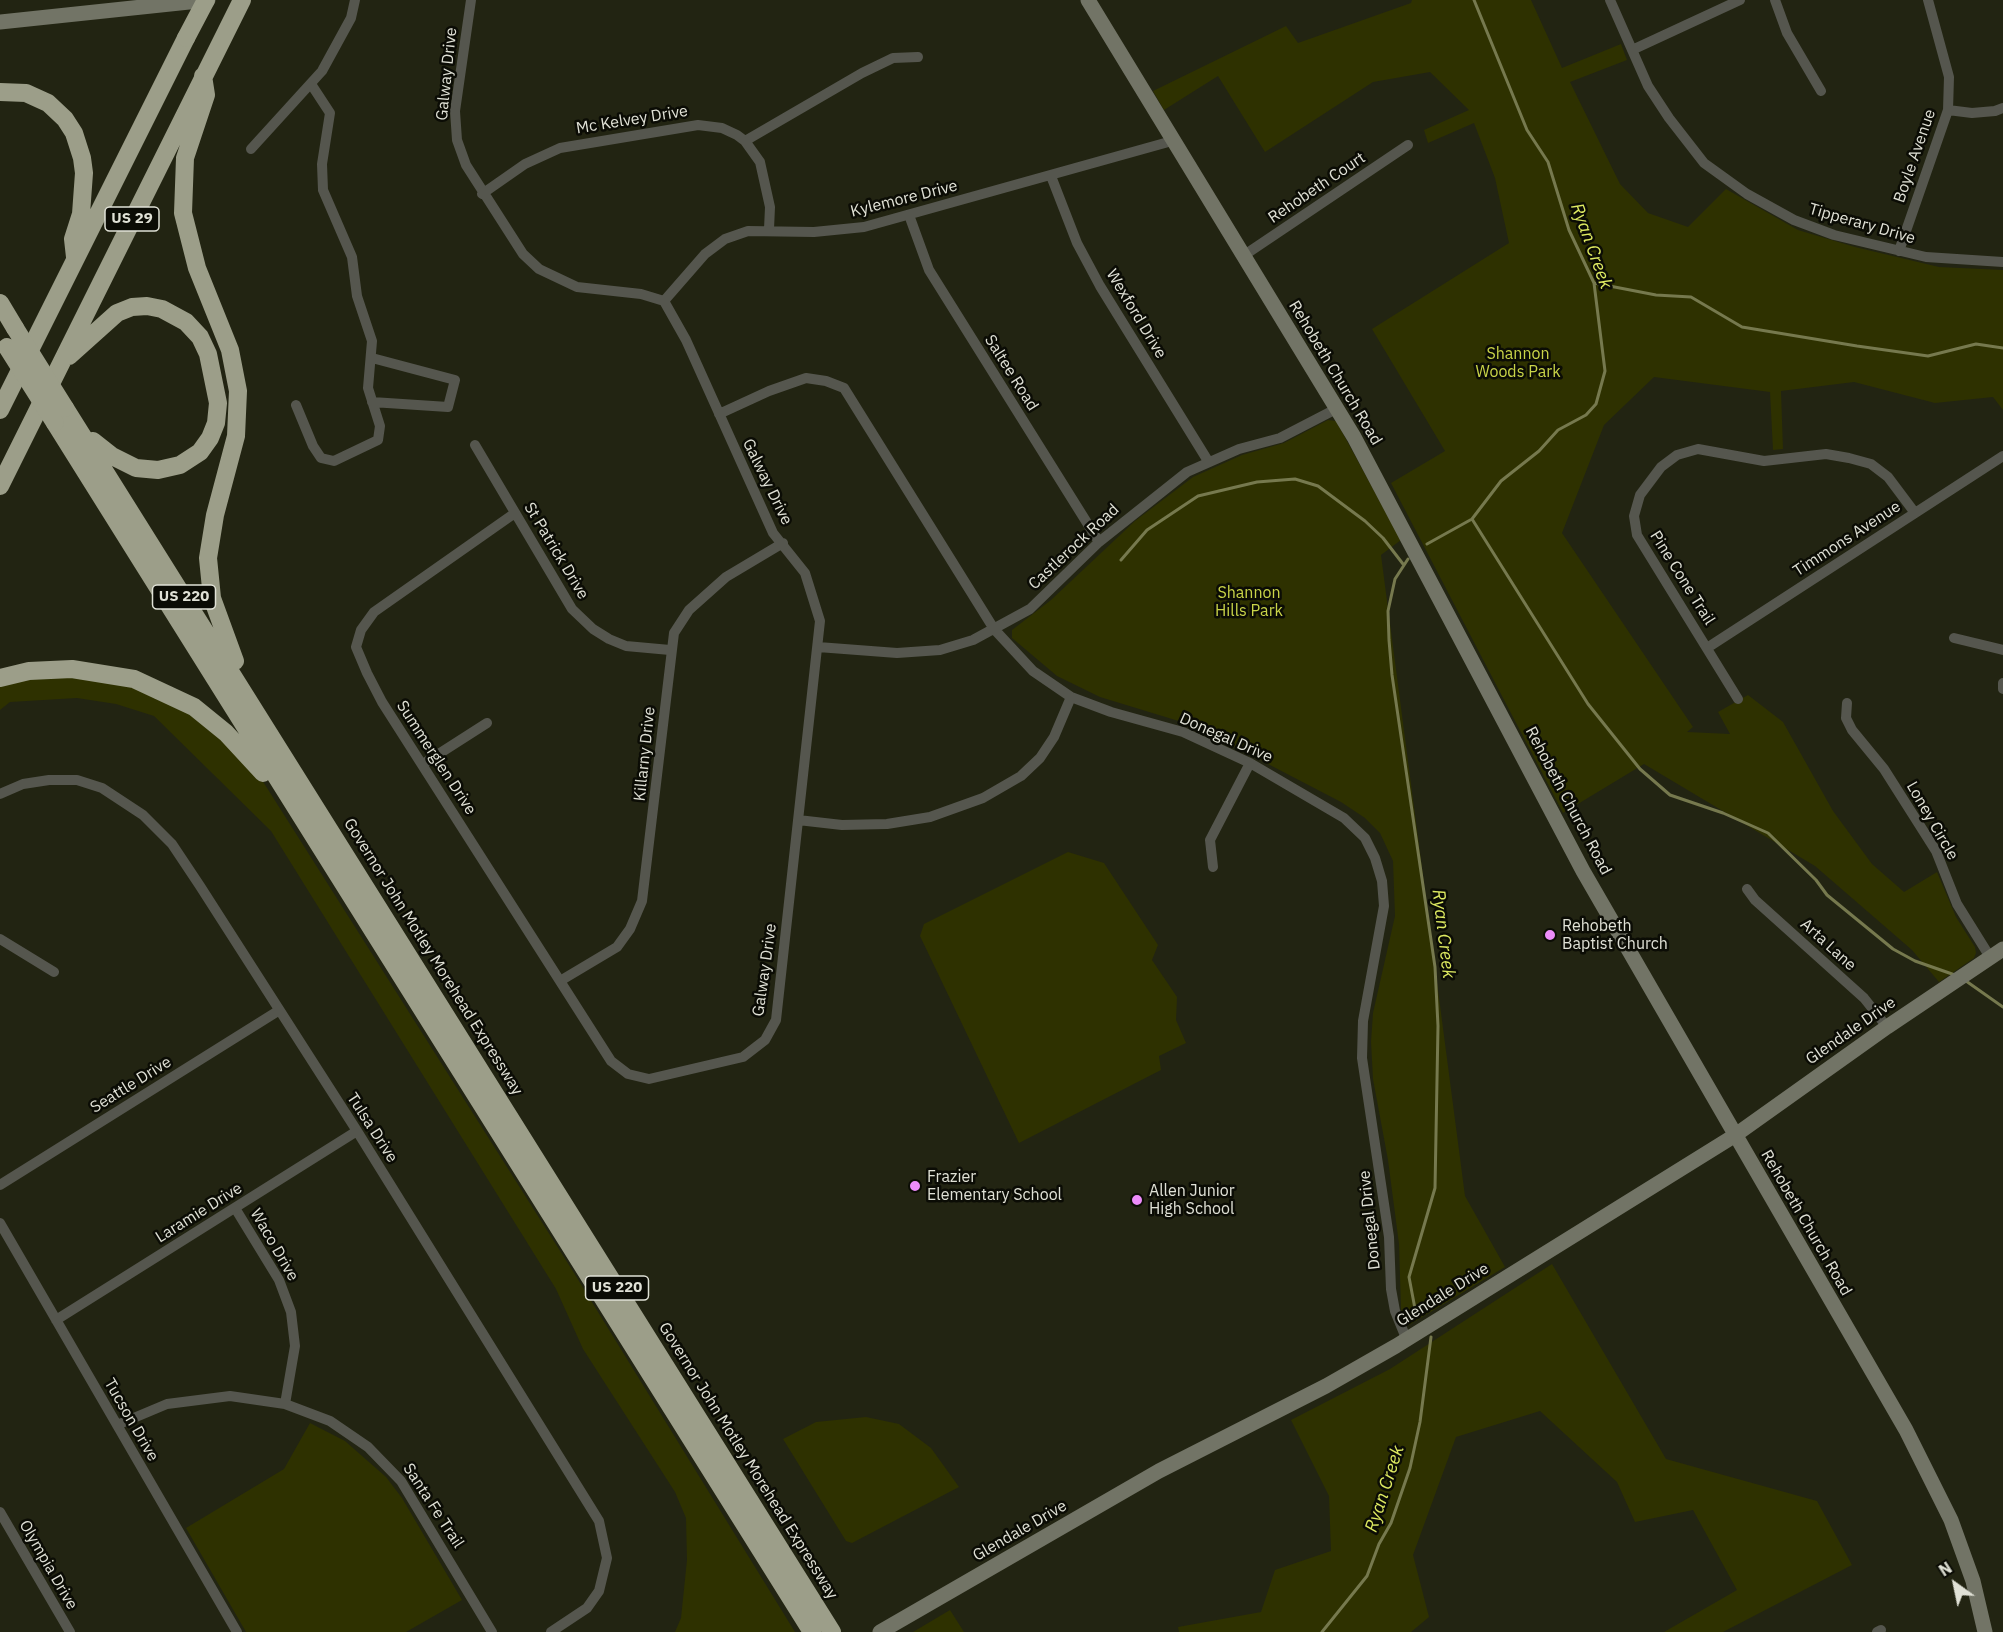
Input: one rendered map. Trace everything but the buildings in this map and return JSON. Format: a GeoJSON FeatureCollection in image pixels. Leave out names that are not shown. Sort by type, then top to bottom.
{"type":"FeatureCollection","features":[{"type":"Feature","properties":{"kind":"highway","name":"US 29"},"geometry":{"type":"LineString","coordinates":[[0,410],[207,0]]}},
{"type":"Feature","properties":{"kind":"highway","name":"US 29"},"geometry":{"type":"LineString","coordinates":[[0,486],[242,0]]}},
{"type":"Feature","properties":{"kind":"highway"},"geometry":{"type":"LineString","coordinates":[[203,76],[206,95],[185,158],[183,213],[197,268],[230,350],[238,391],[236,436],[210,540],[209,578],[212,598],[228,648],[285,759]]}},
{"type":"Feature","properties":{"kind":"highway"},"geometry":{"type":"LineString","coordinates":[[0,92],[26,93],[48,103],[65,119],[74,133],[84,173],[81,214],[72,239],[75,259]]}},
{"type":"Feature","properties":{"kind":"highway","name":"Governor John Motley Morehead Expressway"},"geometry":{"type":"LineString","coordinates":[[0,303],[7,337],[60,416],[285,790],[812,1632]]}},
{"type":"Feature","properties":{"kind":"highway"},"geometry":{"type":"LineString","coordinates":[[61,363],[102,324],[132,307],[162,309],[186,322],[200,337],[208,354],[218,403],[216,423],[210,438],[200,452],[180,465],[158,470],[136,468],[112,456],[101,446],[82,435]]}},
{"type":"Feature","properties":{"kind":"highway","name":"Governor John Motley Morehead Expressway"},"geometry":{"type":"LineString","coordinates":[[60,416],[82,435],[832,1632]]}},
{"type":"Feature","properties":{"kind":"highway"},"geometry":{"type":"LineString","coordinates":[[0,678],[29,670],[72,669],[113,674],[156,687],[194,707],[210,719],[266,776],[285,790]]}},
{"type":"Feature","properties":{"kind":"street"},"geometry":{"type":"LineString","coordinates":[[0,22],[104,6],[207,0]]}},
{"type":"Feature","properties":{"kind":"street"},"geometry":{"type":"LineString","coordinates":[[252,149],[311,84],[333,54],[351,18],[355,0]]}},
{"type":"Feature","properties":{"kind":"street","name":"Galway Drive"},"geometry":{"type":"LineString","coordinates":[[471,0],[455,111],[457,140],[466,165],[482,194],[523,254],[539,269],[577,287],[641,294],[664,302],[686,340],[773,533],[805,573],[820,621],[776,1020],[765,1040],[743,1057],[649,1079],[628,1074],[611,1061]]}},
{"type":"Feature","properties":{"kind":"street","name":"Rehobeth Church Road"},"geometry":{"type":"LineString","coordinates":[[1088,0],[1354,437],[1585,873],[1933,1481],[1963,1552],[1985,1632]]}},
{"type":"Feature","properties":{"kind":"street","name":"Tipperary Drive"},"geometry":{"type":"LineString","coordinates":[[1610,0],[1648,86],[1704,163],[1747,195],[1794,220],[1834,235],[1926,257],[2003,262]]}},
{"type":"Feature","properties":{"kind":"street"},"geometry":{"type":"LineString","coordinates":[[1632,50],[1740,0]]}},
{"type":"Feature","properties":{"kind":"street"},"geometry":{"type":"LineString","coordinates":[[1774,0],[1787,33],[1821,91]]}},
{"type":"Feature","properties":{"kind":"street","name":"Boyle Avenue"},"geometry":{"type":"LineString","coordinates":[[1899,251],[1948,110],[1948,77],[1928,0]]}},
{"type":"Feature","properties":{"kind":"street"},"geometry":{"type":"LineString","coordinates":[[769,230],[770,207],[764,175],[760,162],[745,141],[862,73],[893,58],[918,57]]}},
{"type":"Feature","properties":{"kind":"street"},"geometry":{"type":"LineString","coordinates":[[296,405],[321,458],[334,461],[378,440],[380,426],[368,388],[372,341],[357,296],[352,256],[323,190],[322,164],[330,113],[311,84]]}},
{"type":"Feature","properties":{"kind":"street"},"geometry":{"type":"LineString","coordinates":[[1948,110],[1972,113],[2003,108]]}},
{"type":"Feature","properties":{"kind":"street","name":"Mc Kelvey Drive"},"geometry":{"type":"LineString","coordinates":[[482,194],[525,164],[560,148],[597,140],[698,124],[722,128],[745,141]]}},
{"type":"Feature","properties":{"kind":"street","name":"Kylemore Drive"},"geometry":{"type":"LineString","coordinates":[[664,302],[705,254],[725,239],[748,231],[814,232],[864,227],[1172,141]]}},
{"type":"Feature","properties":{"kind":"street","name":"Rehobeth Court"},"geometry":{"type":"LineString","coordinates":[[1243,256],[1408,145]]}},
{"type":"Feature","properties":{"kind":"street","name":"Wexford Drive"},"geometry":{"type":"LineString","coordinates":[[1052,176],[1077,243],[1100,286],[1208,461]]}},
{"type":"Feature","properties":{"kind":"street","name":"Saltee Road"},"geometry":{"type":"LineString","coordinates":[[909,215],[929,270],[1099,542]]}},
{"type":"Feature","properties":{"kind":"street"},"geometry":{"type":"LineString","coordinates":[[372,358],[456,380],[448,407],[372,402]]}},
{"type":"Feature","properties":{"kind":"street","name":"Donegal Drive"},"geometry":{"type":"LineString","coordinates":[[719,414],[769,391],[806,378],[826,381],[844,388],[994,629],[1033,671],[1071,697],[1111,712],[1183,732],[1250,763],[1344,818],[1365,838],[1375,858],[1382,882],[1384,906],[1363,1021],[1362,1058],[1389,1237],[1391,1289],[1395,1311],[1406,1338]]}},
{"type":"Feature","properties":{"kind":"street","name":"Castlerock Road"},"geometry":{"type":"LineString","coordinates":[[818,647],[897,653],[940,651],[994,629],[1030,609],[1099,542],[1163,490],[1208,461],[1239,449],[1280,438],[1336,409]]}},
{"type":"Feature","properties":{"kind":"street","name":"St Patrick Drive"},"geometry":{"type":"LineString","coordinates":[[475,445],[573,609],[593,629],[626,646],[670,650]]}},
{"type":"Feature","properties":{"kind":"street","name":"Pine Cone Trail"},"geometry":{"type":"LineString","coordinates":[[1738,699],[1637,535],[1634,516],[1640,495],[1661,467],[1677,455],[1698,449],[1764,461],[1826,454],[1849,458],[1871,464],[1888,477],[1915,513]]}},
{"type":"Feature","properties":{"kind":"street","name":"Timmons Avenue"},"geometry":{"type":"LineString","coordinates":[[1707,648],[2003,456]]}},
{"type":"Feature","properties":{"kind":"street","name":"Summerglen Drive"},"geometry":{"type":"LineString","coordinates":[[515,513],[374,612],[361,630],[356,647],[382,702],[611,1061]]}},
{"type":"Feature","properties":{"kind":"street","name":"Killarny Drive"},"geometry":{"type":"LineString","coordinates":[[560,981],[617,947],[630,929],[642,901],[656,803],[670,650],[674,633],[689,610],[726,577],[783,543]]}},
{"type":"Feature","properties":{"kind":"street"},"geometry":{"type":"LineString","coordinates":[[1954,638],[2003,650]]}},
{"type":"Feature","properties":{"kind":"street"},"geometry":{"type":"LineString","coordinates":[[2003,683],[2003,689]]}},
{"type":"Feature","properties":{"kind":"street"},"geometry":{"type":"LineString","coordinates":[[798,820],[842,825],[887,824],[930,817],[982,798],[1021,776],[1040,758],[1054,737],[1071,697]]}},
{"type":"Feature","properties":{"kind":"street","name":"Loney Circle"},"geometry":{"type":"LineString","coordinates":[[1847,703],[1846,718],[1852,730],[1884,769],[1936,851],[1958,904],[1997,953]]}},
{"type":"Feature","properties":{"kind":"street"},"geometry":{"type":"LineString","coordinates":[[423,764],[487,723]]}},
{"type":"Feature","properties":{"kind":"street"},"geometry":{"type":"LineString","coordinates":[[1213,867],[1210,840],[1250,763]]}},
{"type":"Feature","properties":{"kind":"street","name":"Tulsa Drive"},"geometry":{"type":"LineString","coordinates":[[0,794],[23,784],[49,780],[77,780],[102,788],[143,814],[171,844],[357,1131],[582,1489],[599,1521],[607,1558],[599,1592],[587,1608],[550,1632]]}},
{"type":"Feature","properties":{"kind":"street","name":"Arta Lane"},"geometry":{"type":"LineString","coordinates":[[1747,889],[1755,900],[1864,998],[1887,1027]]}},
{"type":"Feature","properties":{"kind":"street"},"geometry":{"type":"LineString","coordinates":[[0,939],[54,972]]}},
{"type":"Feature","properties":{"kind":"street","name":"Glendale Drive"},"geometry":{"type":"LineString","coordinates":[[880,1632],[1159,1471],[1335,1381],[1406,1338],[1734,1136],[1887,1027],[1997,953]]}},
{"type":"Feature","properties":{"kind":"street","name":"Seattle Drive"},"geometry":{"type":"LineString","coordinates":[[0,1185],[278,1011]]}},
{"type":"Feature","properties":{"kind":"street","name":"Laramie Drive"},"geometry":{"type":"LineString","coordinates":[[56,1320],[357,1131]]}},
{"type":"Feature","properties":{"kind":"street","name":"Waco Drive"},"geometry":{"type":"LineString","coordinates":[[235,1208],[279,1280],[291,1312],[295,1346],[285,1404]]}},
{"type":"Feature","properties":{"kind":"street","name":"Tucson Drive"},"geometry":{"type":"LineString","coordinates":[[0,1223],[237,1632]]}},
{"type":"Feature","properties":{"kind":"street","name":"Santa Fe Trail"},"geometry":{"type":"LineString","coordinates":[[117,1425],[167,1404],[213,1397],[263,1399],[285,1404],[343,1429],[390,1467],[410,1493],[492,1632]]}},
{"type":"Feature","properties":{"kind":"street","name":"Olympia Drive"},"geometry":{"type":"LineString","coordinates":[[0,1512],[70,1632]]}},
{"type":"Feature","properties":{"kind":"green space","name":"Shannon Woods Park"},"geometry":{"type":"Polygon","coordinates":[[[1412,0],[1531,0],[1562,68],[1621,44],[1627,60],[1570,82],[1620,184],[1648,213],[1688,227],[1726,189],[1798,230],[1855,247],[1939,267],[2003,270],[2003,410],[1993,397],[1935,403],[1854,382],[1781,391],[1783,449],[1773,450],[1770,392],[1654,377],[1604,425],[1562,533],[1693,727],[1687,732],[1730,734],[1718,712],[1748,695],[1783,722],[1833,811],[1872,864],[1904,892],[1937,872],[1956,917],[1975,947],[1976,953],[1974,958],[1939,982],[1912,950],[1815,866],[1644,764],[1563,813],[1391,483],[1445,451],[1372,329],[1509,243],[1495,178],[1474,123],[1428,143],[1424,130],[1469,110],[1430,72],[1373,82],[1265,152],[1218,76],[1164,110],[1153,91],[1286,26],[1298,43],[1411,3],[1412,0]]]}},
{"type":"Feature","properties":{"kind":"green space","name":"Shannon Hills Park"},"geometry":{"type":"Polygon","coordinates":[[[1328,420],[1336,421],[1401,540],[1381,555],[1465,1196],[1505,1267],[1409,1325],[1401,1309],[1399,1244],[1388,1160],[1373,1079],[1371,1042],[1373,1013],[1395,916],[1393,861],[1380,833],[1365,818],[1341,802],[1195,726],[1100,697],[1057,676],[1012,638],[1012,630],[1051,600],[1135,521],[1193,477],[1242,455],[1284,443],[1328,420]]]}},
{"type":"Feature","properties":{"kind":"green space"},"geometry":{"type":"Polygon","coordinates":[[[76,676],[115,682],[154,693],[181,706],[217,732],[262,780],[574,1273],[795,1632],[675,1632],[681,1618],[687,1560],[686,1518],[675,1492],[583,1349],[556,1289],[271,831],[154,716],[116,704],[77,698],[10,702],[0,710],[0,686],[41,677],[76,676]]]}},
{"type":"Feature","properties":{"kind":"green space"},"geometry":{"type":"Polygon","coordinates":[[[1068,852],[1104,863],[1158,945],[1152,960],[1177,997],[1176,1020],[1186,1043],[1159,1056],[1161,1070],[1019,1143],[920,936],[924,924],[1068,852]]]}},
{"type":"Feature","properties":{"kind":"green space"},"geometry":{"type":"Polygon","coordinates":[[[1552,1264],[1666,1459],[1817,1501],[1852,1565],[1723,1632],[1664,1632],[1737,1590],[1693,1510],[1635,1522],[1617,1482],[1540,1411],[1456,1437],[1413,1555],[1429,1617],[1411,1632],[1179,1632],[1178,1627],[1261,1612],[1275,1570],[1331,1551],[1329,1496],[1291,1420],[1390,1369],[1552,1264]]]}},
{"type":"Feature","properties":{"kind":"green space"},"geometry":{"type":"Polygon","coordinates":[[[866,1417],[899,1424],[931,1448],[959,1487],[852,1543],[846,1541],[783,1439],[816,1422],[866,1417]]]}},
{"type":"Feature","properties":{"kind":"green space"},"geometry":{"type":"Polygon","coordinates":[[[310,1423],[345,1441],[386,1477],[402,1498],[462,1600],[406,1632],[246,1632],[186,1528],[284,1469],[310,1423]]]}},
{"type":"Feature","properties":{"kind":"green space"},"geometry":{"type":"Polygon","coordinates":[[[950,1610],[964,1632],[913,1632],[950,1610]]]}},
{"type":"Feature","properties":{"kind":"waterway","name":"Ryan Creek"},"geometry":{"type":"LineString","coordinates":[[1427,544],[1472,519],[1501,481],[1539,451],[1558,430],[1586,415],[1596,404],[1605,371],[1594,283],[1569,230],[1548,162],[1527,130],[1474,0]]}},
{"type":"Feature","properties":{"kind":"waterway"},"geometry":{"type":"LineString","coordinates":[[1594,283],[1656,295],[1691,297],[1742,327],[1857,346],[1928,356],[1976,344],[2003,348]]}},
{"type":"Feature","properties":{"kind":"waterway"},"geometry":{"type":"LineString","coordinates":[[1121,560],[1147,530],[1198,496],[1257,482],[1295,479],[1318,486],[1365,521],[1383,538],[1403,564]]}},
{"type":"Feature","properties":{"kind":"waterway"},"geometry":{"type":"LineString","coordinates":[[1472,519],[1588,704],[1640,769],[1670,795],[1723,813],[1768,833],[1816,880],[1827,895],[1893,949],[1915,961],[1955,975]]}},
{"type":"Feature","properties":{"kind":"waterway","name":"Ryan Creek"},"geometry":{"type":"LineString","coordinates":[[1408,559],[1395,579],[1388,611],[1389,640],[1392,675],[1435,967],[1438,1026],[1435,1188],[1409,1277],[1416,1314]]}},
{"type":"Feature","properties":{"kind":"waterway"},"geometry":{"type":"LineString","coordinates":[[1966,981],[2003,1007]]}},
{"type":"Feature","properties":{"kind":"waterway","name":"Ryan Creek"},"geometry":{"type":"LineString","coordinates":[[1322,1632],[1367,1576],[1379,1544],[1391,1523],[1410,1468],[1420,1422],[1431,1337]]}},
{"type":"Feature","properties":{"kind":"place","name":"Rehobeth Baptist Church"},"geometry":{"type":"Point","coordinates":[1550,935]}},
{"type":"Feature","properties":{"kind":"place","name":"Frazier Elementary School"},"geometry":{"type":"Point","coordinates":[915,1186]}},
{"type":"Feature","properties":{"kind":"place","name":"Allen Junior High School"},"geometry":{"type":"Point","coordinates":[1137,1200]}}]}
